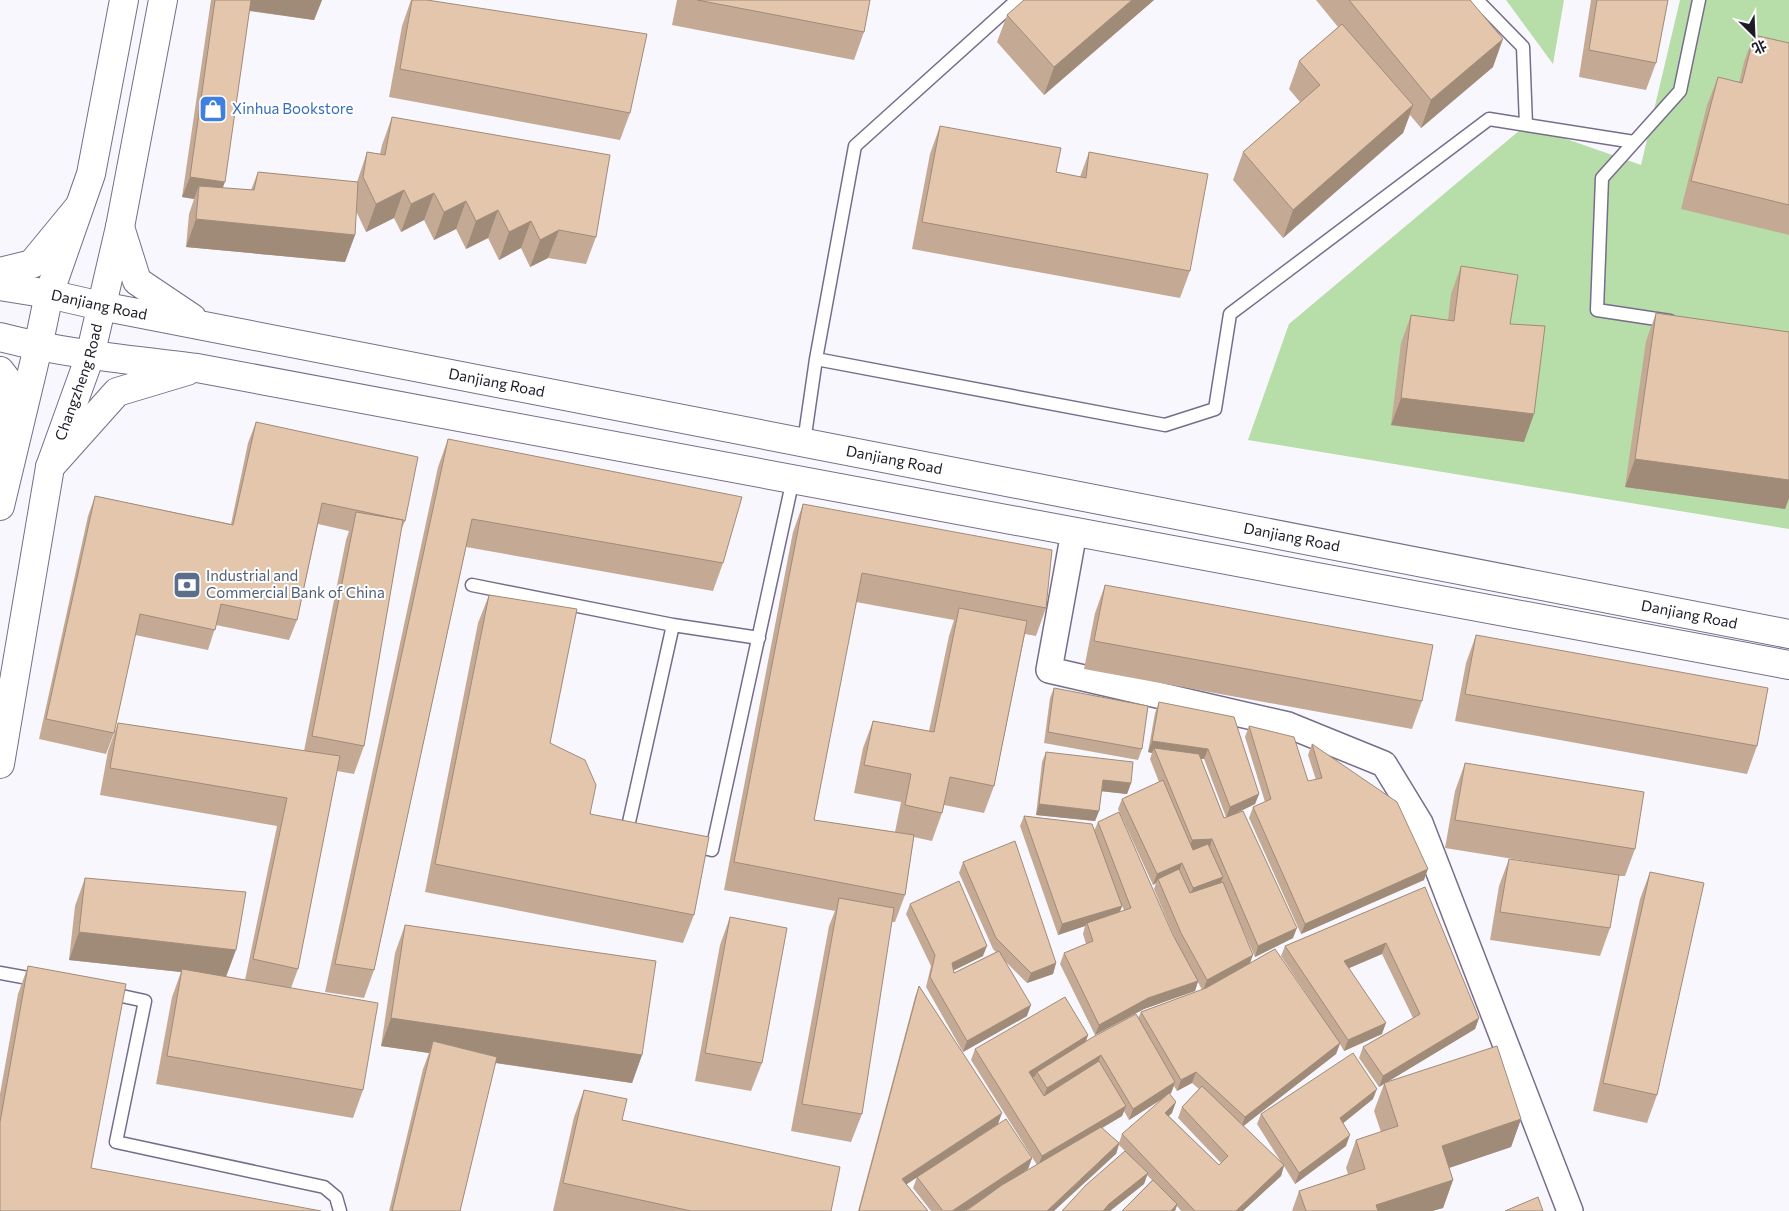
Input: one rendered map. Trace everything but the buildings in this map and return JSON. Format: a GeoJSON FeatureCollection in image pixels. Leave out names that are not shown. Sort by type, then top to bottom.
{"type":"FeatureCollection","features":[{"type":"Feature","properties":{"kind":"main road"},"geometry":{"type":"LineString","coordinates":[[0,506],[49,294],[91,174],[124,0]]}},
{"type":"Feature","properties":{"kind":"main road","name":"Changzheng Road"},"geometry":{"type":"LineString","coordinates":[[0,764],[50,467],[90,356],[120,227],[163,0]]}},
{"type":"Feature","properties":{"kind":"main road"},"geometry":{"type":"LineString","coordinates":[[0,272],[32,264],[78,208]]}},
{"type":"Feature","properties":{"kind":"main road"},"geometry":{"type":"LineString","coordinates":[[120,227],[137,281],[202,324]]}},
{"type":"Feature","properties":{"kind":"main road","name":"Danjiang Road"},"geometry":{"type":"LineString","coordinates":[[0,286],[49,294],[101,306],[202,324],[1789,634]]}},
{"type":"Feature","properties":{"kind":"main road","name":"Danjiang Road"},"geometry":{"type":"LineString","coordinates":[[0,337],[38,347],[90,356],[197,368],[1789,665]]}},
{"type":"Feature","properties":{"kind":"main road"},"geometry":{"type":"LineString","coordinates":[[50,467],[117,392],[197,368]]}},
{"type":"Feature","properties":{"kind":"main road"},"geometry":{"type":"LineString","coordinates":[[0,371],[7,380],[12,448]]}},
{"type":"Feature","properties":{"kind":"street"},"geometry":{"type":"LineString","coordinates":[[1074,532],[1049,670],[1288,725],[1384,764],[1420,822],[1570,1211]]}},
{"type":"Feature","properties":{"kind":"lane"},"geometry":{"type":"LineString","coordinates":[[804,442],[816,359],[855,146],[1017,0]]}},
{"type":"Feature","properties":{"kind":"lane"},"geometry":{"type":"LineString","coordinates":[[1477,0],[1523,47],[1526,125]]}},
{"type":"Feature","properties":{"kind":"lane"},"geometry":{"type":"LineString","coordinates":[[1683,323],[1597,310],[1602,178],[1680,91],[1699,0]]}},
{"type":"Feature","properties":{"kind":"lane"},"geometry":{"type":"LineString","coordinates":[[816,359],[1165,425],[1215,409],[1230,314],[1488,119],[1634,142]]}},
{"type":"Feature","properties":{"kind":"lane"},"geometry":{"type":"LineString","coordinates":[[674,842],[712,850],[793,479]]}},
{"type":"Feature","properties":{"kind":"lane"},"geometry":{"type":"LineString","coordinates":[[472,585],[673,625],[759,638]]}},
{"type":"Feature","properties":{"kind":"lane"},"geometry":{"type":"LineString","coordinates":[[646,836],[627,832],[673,625]]}},
{"type":"Feature","properties":{"kind":"lane"},"geometry":{"type":"LineString","coordinates":[[0,973],[48,982]]}},
{"type":"Feature","properties":{"kind":"lane"},"geometry":{"type":"LineString","coordinates":[[97,991],[145,1001],[116,1142],[324,1186],[336,1197],[340,1211]]}},
{"type":"Feature","properties":{"kind":"green space"},"geometry":{"type":"Polygon","coordinates":[[[1506,0],[1564,0],[1553,64],[1506,0]]]}},
{"type":"Feature","properties":{"kind":"green space"},"geometry":{"type":"Polygon","coordinates":[[[1680,0],[1789,0],[1789,529],[1248,440],[1289,324],[1526,125],[1641,165],[1680,0]]]}},
{"type":"Feature","properties":{"kind":"place","name":"Xinhua Bookstore"},"geometry":{"type":"Point","coordinates":[213,109]}},
{"type":"Feature","properties":{"kind":"place","name":"Industrial and Commercial Bank of China"},"geometry":{"type":"Point","coordinates":[187,585]}}]}
